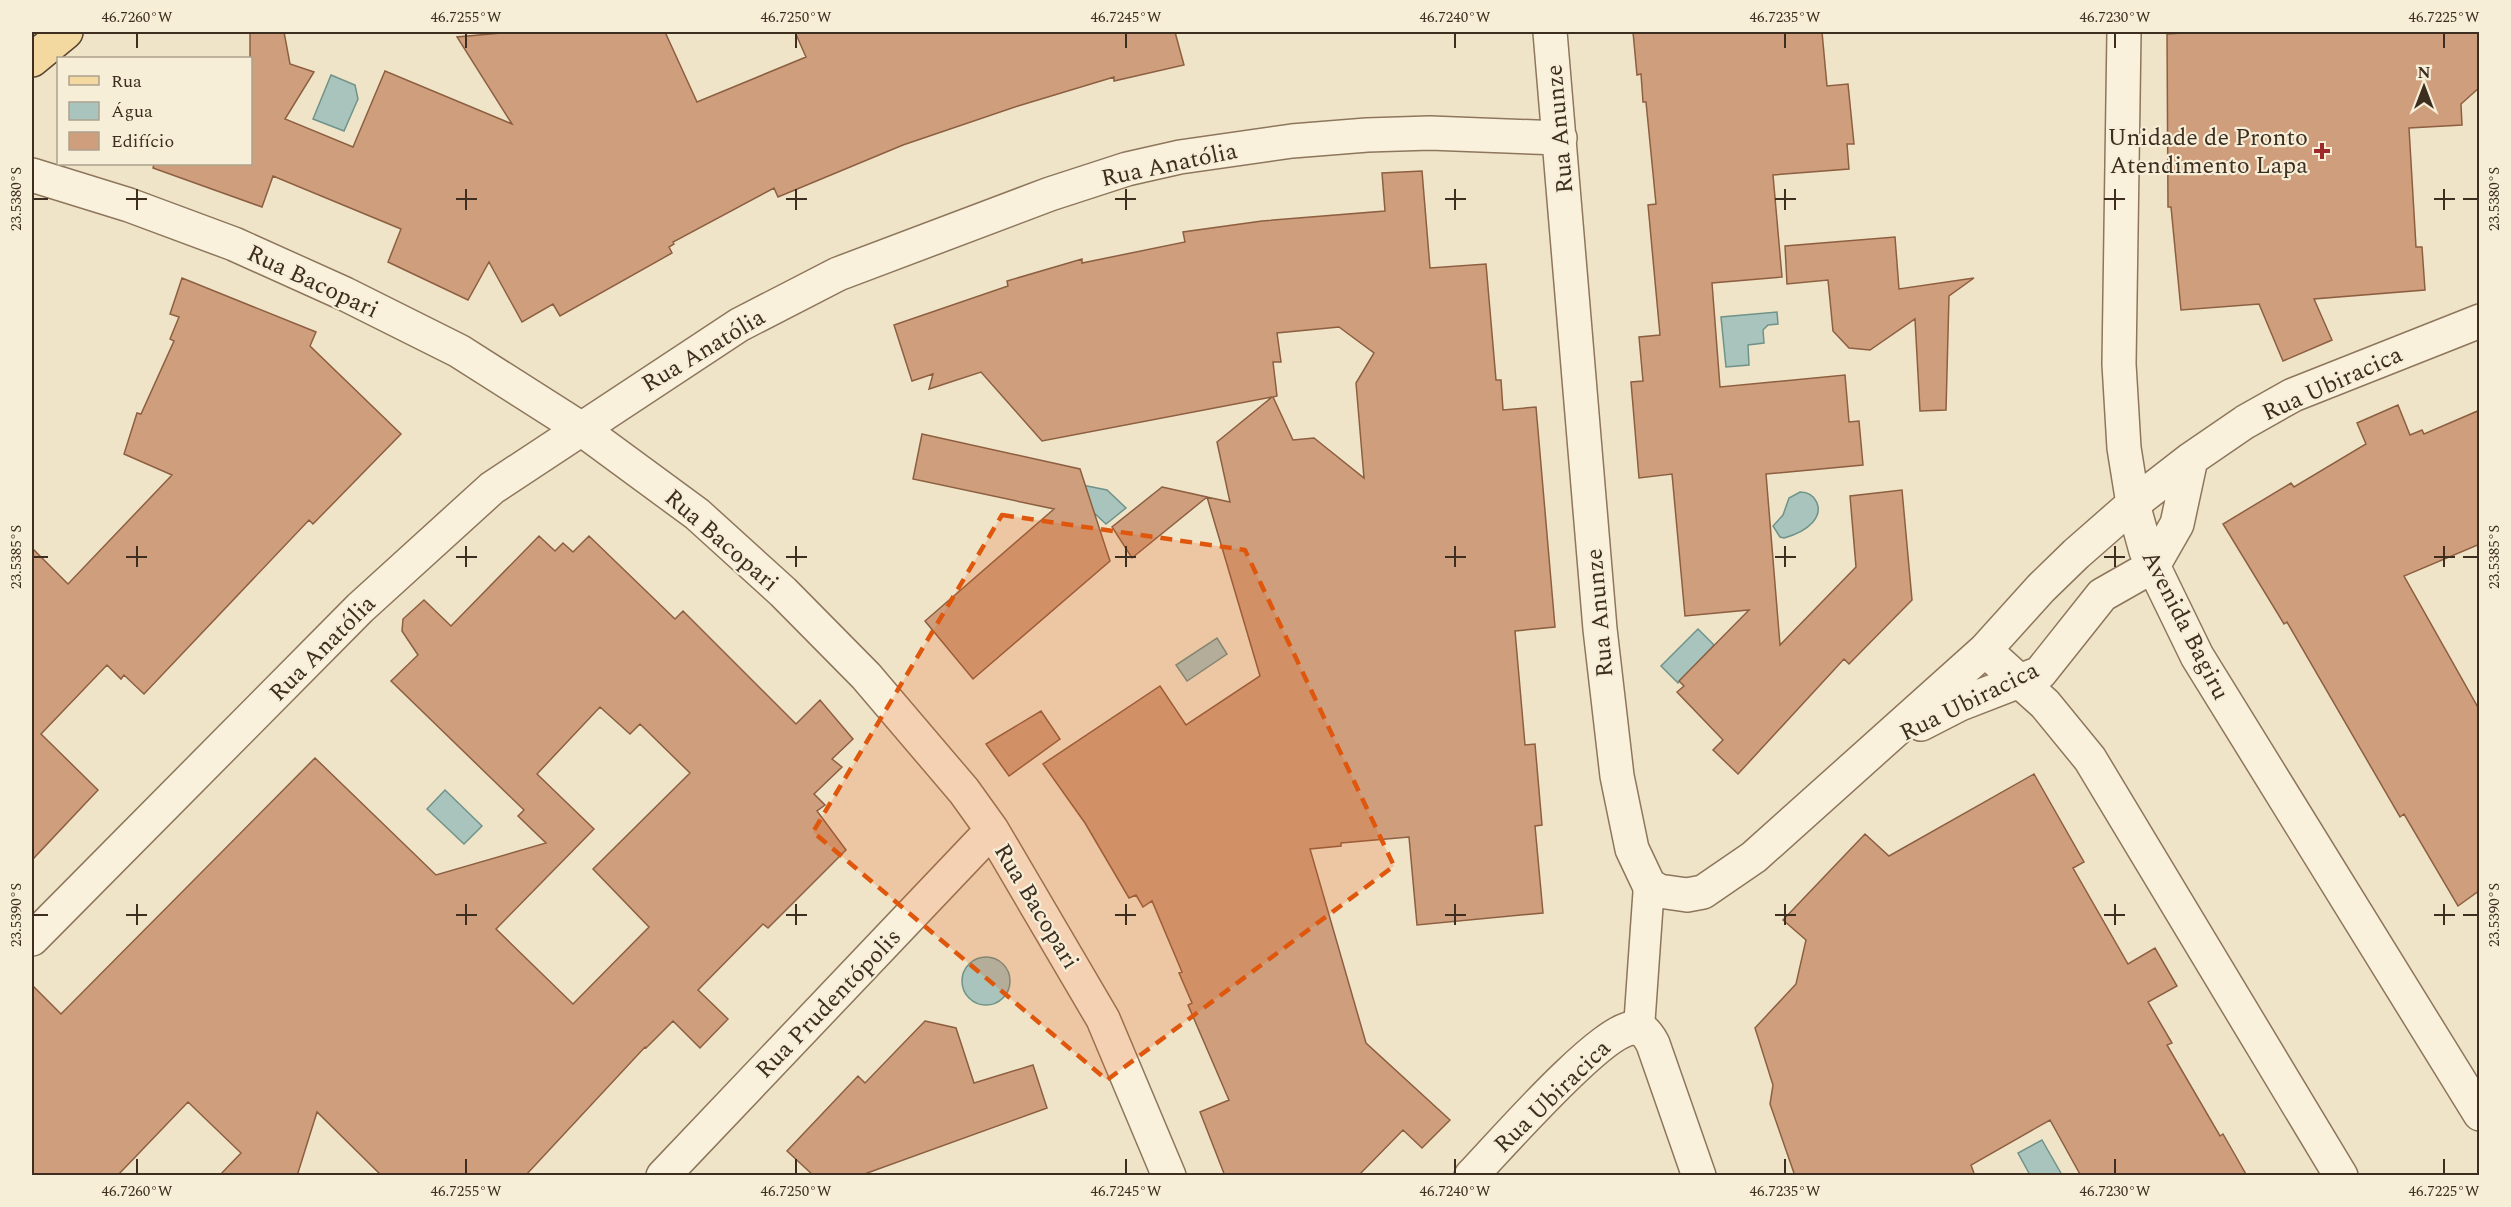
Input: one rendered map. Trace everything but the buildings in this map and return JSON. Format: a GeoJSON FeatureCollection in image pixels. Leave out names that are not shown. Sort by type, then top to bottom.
{"type":"FeatureCollection","features":[{"type":"Feature","properties":{"kind":"main road"},"geometry":{"type":"LineString","coordinates":[[32,60],[66,32]]}},
{"type":"Feature","properties":{"kind":"street","name":"Rua Anunze"},"geometry":{"type":"LineString","coordinates":[[1550,32],[1600,629],[1617,776],[1632,849],[1649,885],[1639,1028]]}},
{"type":"Feature","properties":{"kind":"street","name":"Avenida Bagiru"},"geometry":{"type":"LineString","coordinates":[[2124,32],[2119,364],[2124,448],[2133,504],[2153,566],[2197,656],[2480,1114]]}},
{"type":"Feature","properties":{"kind":"street","name":"Rua Anatólia"},"geometry":{"type":"LineString","coordinates":[[32,939],[360,608],[492,488],[739,325],[838,274],[1127,169],[1180,156],[1292,141],[1367,135],[1430,133],[1560,138]]}},
{"type":"Feature","properties":{"kind":"street","name":"Rua Bacopari"},"geometry":{"type":"LineString","coordinates":[[32,175],[129,205],[234,244],[335,289],[459,351],[580,428],[697,514],[783,592],[866,676],[963,791],[992,830],[1103,1019],[1169,1176]]}},
{"type":"Feature","properties":{"kind":"street","name":"Rua Ubiracica"},"geometry":{"type":"LineString","coordinates":[[1649,885],[1670,894],[1687,895],[1703,892],[1730,876],[1883,743],[1985,650],[2041,588],[2133,504],[2191,459],[2245,422],[2293,395],[2480,321]]}},
{"type":"Feature","properties":{"kind":"street"},"geometry":{"type":"LineString","coordinates":[[2153,566],[2177,524],[2191,459]]}},
{"type":"Feature","properties":{"kind":"street","name":"Rua Ubiracica"},"geometry":{"type":"LineString","coordinates":[[1883,743],[1960,704],[2040,673],[2102,595],[2153,566]]}},
{"type":"Feature","properties":{"kind":"street"},"geometry":{"type":"LineString","coordinates":[[1985,650],[2045,704],[2090,759],[2341,1176]]}},
{"type":"Feature","properties":{"kind":"street","name":"Rua Prudentópolis"},"geometry":{"type":"LineString","coordinates":[[663,1176],[992,830]]}},
{"type":"Feature","properties":{"kind":"street","name":"Rua Ubiracica"},"geometry":{"type":"LineString","coordinates":[[1471,1176],[1601,1045],[1622,1031],[1639,1028]]}},
{"type":"Feature","properties":{"kind":"street"},"geometry":{"type":"LineString","coordinates":[[1639,1028],[1653,1044],[1699,1176]]}},
{"type":"Feature","properties":{"kind":"highlighted area"},"geometry":{"type":"Polygon","coordinates":[[[1002,515],[1245,550],[1394,866],[1107,1080],[813,832],[1002,515]]]}},
{"type":"Feature","properties":{"kind":"water"},"geometry":{"type":"Polygon","coordinates":[[[331,75],[355,85],[358,99],[344,131],[313,119],[331,75]]]}},
{"type":"Feature","properties":{"kind":"water"},"geometry":{"type":"Polygon","coordinates":[[[1777,312],[1778,324],[1768,325],[1763,330],[1764,343],[1748,345],[1749,365],[1726,367],[1721,317],[1777,312]]]}},
{"type":"Feature","properties":{"kind":"water"},"geometry":{"type":"Polygon","coordinates":[[[1082,485],[1107,490],[1126,508],[1106,524],[1091,510],[1082,485]]]}},
{"type":"Feature","properties":{"kind":"water"},"geometry":{"type":"Polygon","coordinates":[[[1800,492],[1810,495],[1817,502],[1816,517],[1800,532],[1784,538],[1780,537],[1773,526],[1783,515],[1789,498],[1800,492]]]}},
{"type":"Feature","properties":{"kind":"water"},"geometry":{"type":"Polygon","coordinates":[[[1698,629],[1714,645],[1678,683],[1661,666],[1698,629]]]}},
{"type":"Feature","properties":{"kind":"water"},"geometry":{"type":"Polygon","coordinates":[[[1217,638],[1227,654],[1187,681],[1176,665],[1217,638]]]}},
{"type":"Feature","properties":{"kind":"water"},"geometry":{"type":"Polygon","coordinates":[[[445,790],[482,826],[464,844],[427,809],[445,790]]]}},
{"type":"Feature","properties":{"kind":"water"},"geometry":{"type":"Polygon","coordinates":[[[981,957],[991,957],[1006,967],[1010,981],[1009,990],[1000,1001],[991,1005],[981,1005],[966,995],[962,986],[962,976],[972,961],[981,957]]]}},
{"type":"Feature","properties":{"kind":"water"},"geometry":{"type":"Polygon","coordinates":[[[2042,1140],[2062,1175],[2030,1175],[2018,1153],[2042,1140]]]}},
{"type":"Feature","properties":{"kind":"place","name":"Unidade de Pronto Atendimento Lapa"},"geometry":{"type":"Point","coordinates":[2322,151]}}]}
